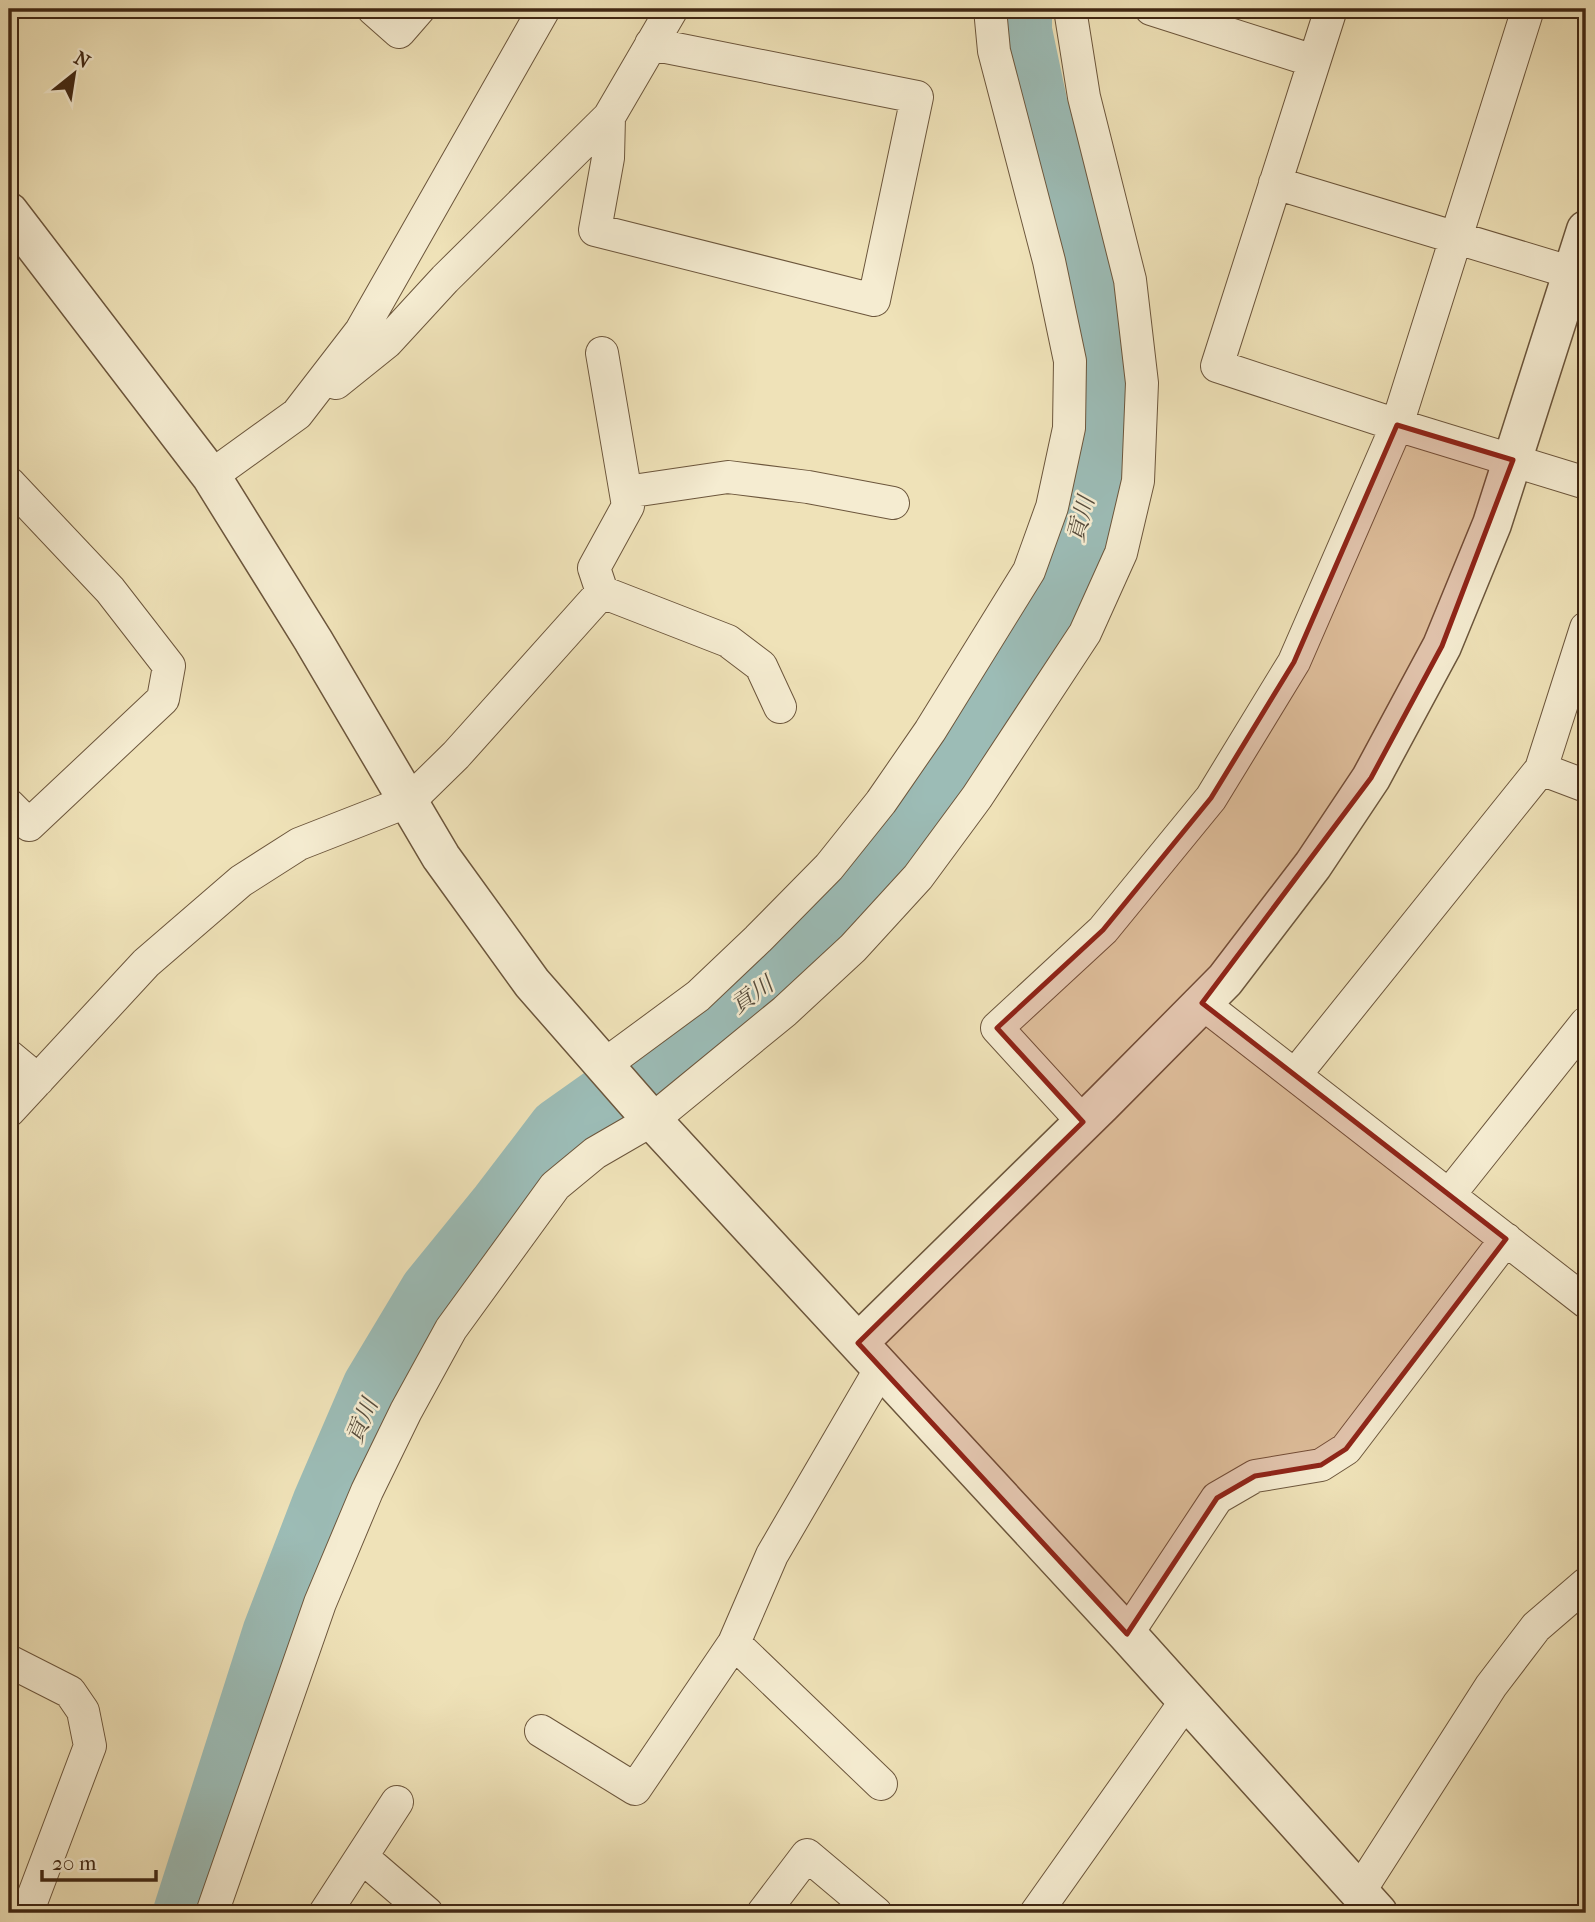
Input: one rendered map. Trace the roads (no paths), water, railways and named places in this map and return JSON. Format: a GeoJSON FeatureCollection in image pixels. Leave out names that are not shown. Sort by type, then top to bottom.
{"type":"FeatureCollection","features":[{"type":"Feature","properties":{"kind":"street"},"geometry":{"type":"LineString","coordinates":[[373,9],[398,32],[419,9]]}},
{"type":"Feature","properties":{"kind":"street"},"geometry":{"type":"LineString","coordinates":[[297,414],[361,331],[544,9]]}},
{"type":"Feature","properties":{"kind":"street"},"geometry":{"type":"LineString","coordinates":[[211,476],[297,414],[387,342],[445,278],[609,117],[672,9]]}},
{"type":"Feature","properties":{"kind":"street"},"geometry":{"type":"LineString","coordinates":[[603,1066],[698,996],[829,867],[881,802],[923,741],[1029,571],[1052,507],[1069,428],[1070,360],[1049,261],[994,51],[990,9]]}},
{"type":"Feature","properties":{"kind":"street"},"geometry":{"type":"LineString","coordinates":[[212,1913],[320,1603],[367,1491],[451,1329],[555,1186],[794,1002],[853,948],[918,877],[977,797],[1085,633],[1121,553],[1138,481],[1142,383],[1130,280],[1084,97],[1070,9]]}},
{"type":"Feature","properties":{"kind":"street"},"geometry":{"type":"LineString","coordinates":[[1151,9],[1314,61]]}},
{"type":"Feature","properties":{"kind":"street"},"geometry":{"type":"LineString","coordinates":[[1331,9],[1217,366],[1586,483]]}},
{"type":"Feature","properties":{"kind":"street"},"geometry":{"type":"LineString","coordinates":[[1083,1122],[997,1028],[1103,930],[1211,798],[1294,662],[1397,425],[1528,9]]}},
{"type":"Feature","properties":{"kind":"street"},"geometry":{"type":"LineString","coordinates":[[609,117],[608,158],[595,230],[874,300],[917,97],[651,44]]}},
{"type":"Feature","properties":{"kind":"street"},"geometry":{"type":"LineString","coordinates":[[1275,183],[1579,275]]}},
{"type":"Feature","properties":{"kind":"street"},"geometry":{"type":"LineString","coordinates":[[9,212],[211,476],[313,640],[441,857],[532,983],[603,1066],[1126,1634],[1368,1903],[1491,1686],[1536,1627],[1586,1584]]}},
{"type":"Feature","properties":{"kind":"street"},"geometry":{"type":"LineString","coordinates":[[541,1731],[635,1789],[734,1643],[772,1555],[869,1355],[1083,1122],[1225,980],[1313,865],[1371,778],[1442,646],[1492,524],[1579,275],[1586,230]]}},
{"type":"Feature","properties":{"kind":"street"},"geometry":{"type":"LineString","coordinates":[[602,353],[628,506],[594,568],[602,592]]}},
{"type":"Feature","properties":{"kind":"street"},"geometry":{"type":"LineString","coordinates":[[626,492],[729,477],[808,487],[894,503]]}},
{"type":"Feature","properties":{"kind":"street"},"geometry":{"type":"LineString","coordinates":[[9,483],[110,590],[169,666],[163,699],[29,825],[9,805]]}},
{"type":"Feature","properties":{"kind":"street"},"geometry":{"type":"LineString","coordinates":[[9,1111],[146,963],[241,881],[299,844],[409,801],[456,755],[602,592]]}},
{"type":"Feature","properties":{"kind":"street"},"geometry":{"type":"LineString","coordinates":[[602,592],[728,641],[761,666],[780,707]]}},
{"type":"Feature","properties":{"kind":"street"},"geometry":{"type":"LineString","coordinates":[[1295,1076],[1541,769],[1586,628]]}},
{"type":"Feature","properties":{"kind":"street"},"geometry":{"type":"LineString","coordinates":[[1541,769],[1586,786]]}},
{"type":"Feature","properties":{"kind":"street"},"geometry":{"type":"LineString","coordinates":[[1202,1003],[1586,1302]]}},
{"type":"Feature","properties":{"kind":"street"},"geometry":{"type":"LineString","coordinates":[[1449,1195],[1586,1023]]}},
{"type":"Feature","properties":{"kind":"street"},"geometry":{"type":"LineString","coordinates":[[9,1056],[38,1080]]}},
{"type":"Feature","properties":{"kind":"street"},"geometry":{"type":"LineString","coordinates":[[1126,1634],[1217,1499],[1255,1476],[1321,1465],[1346,1448],[1506,1239]]}},
{"type":"Feature","properties":{"kind":"street"},"geometry":{"type":"LineString","coordinates":[[734,1643],[881,1784]]}},
{"type":"Feature","properties":{"kind":"street"},"geometry":{"type":"LineString","coordinates":[[9,1661],[69,1692],[83,1710],[90,1746],[27,1913]]}},
{"type":"Feature","properties":{"kind":"street"},"geometry":{"type":"LineString","coordinates":[[1036,1913],[1186,1701]]}},
{"type":"Feature","properties":{"kind":"street"},"geometry":{"type":"LineString","coordinates":[[325,1913],[397,1802]]}},
{"type":"Feature","properties":{"kind":"street"},"geometry":{"type":"LineString","coordinates":[[763,1913],[807,1855],[876,1913]]}},
{"type":"Feature","properties":{"kind":"street"},"geometry":{"type":"LineString","coordinates":[[362,1857],[427,1913]]}},
{"type":"Feature","properties":{"kind":"waterway","name":"貢川"},"geometry":{"type":"LineString","coordinates":[[187,1913],[276,1634],[326,1504],[376,1388],[433,1293],[561,1131],[801,961],[894,854],[966,752],[1049,617],[1081,527],[1098,442],[1100,368],[1088,281],[1034,107],[1018,31],[1018,9]]}}]}
